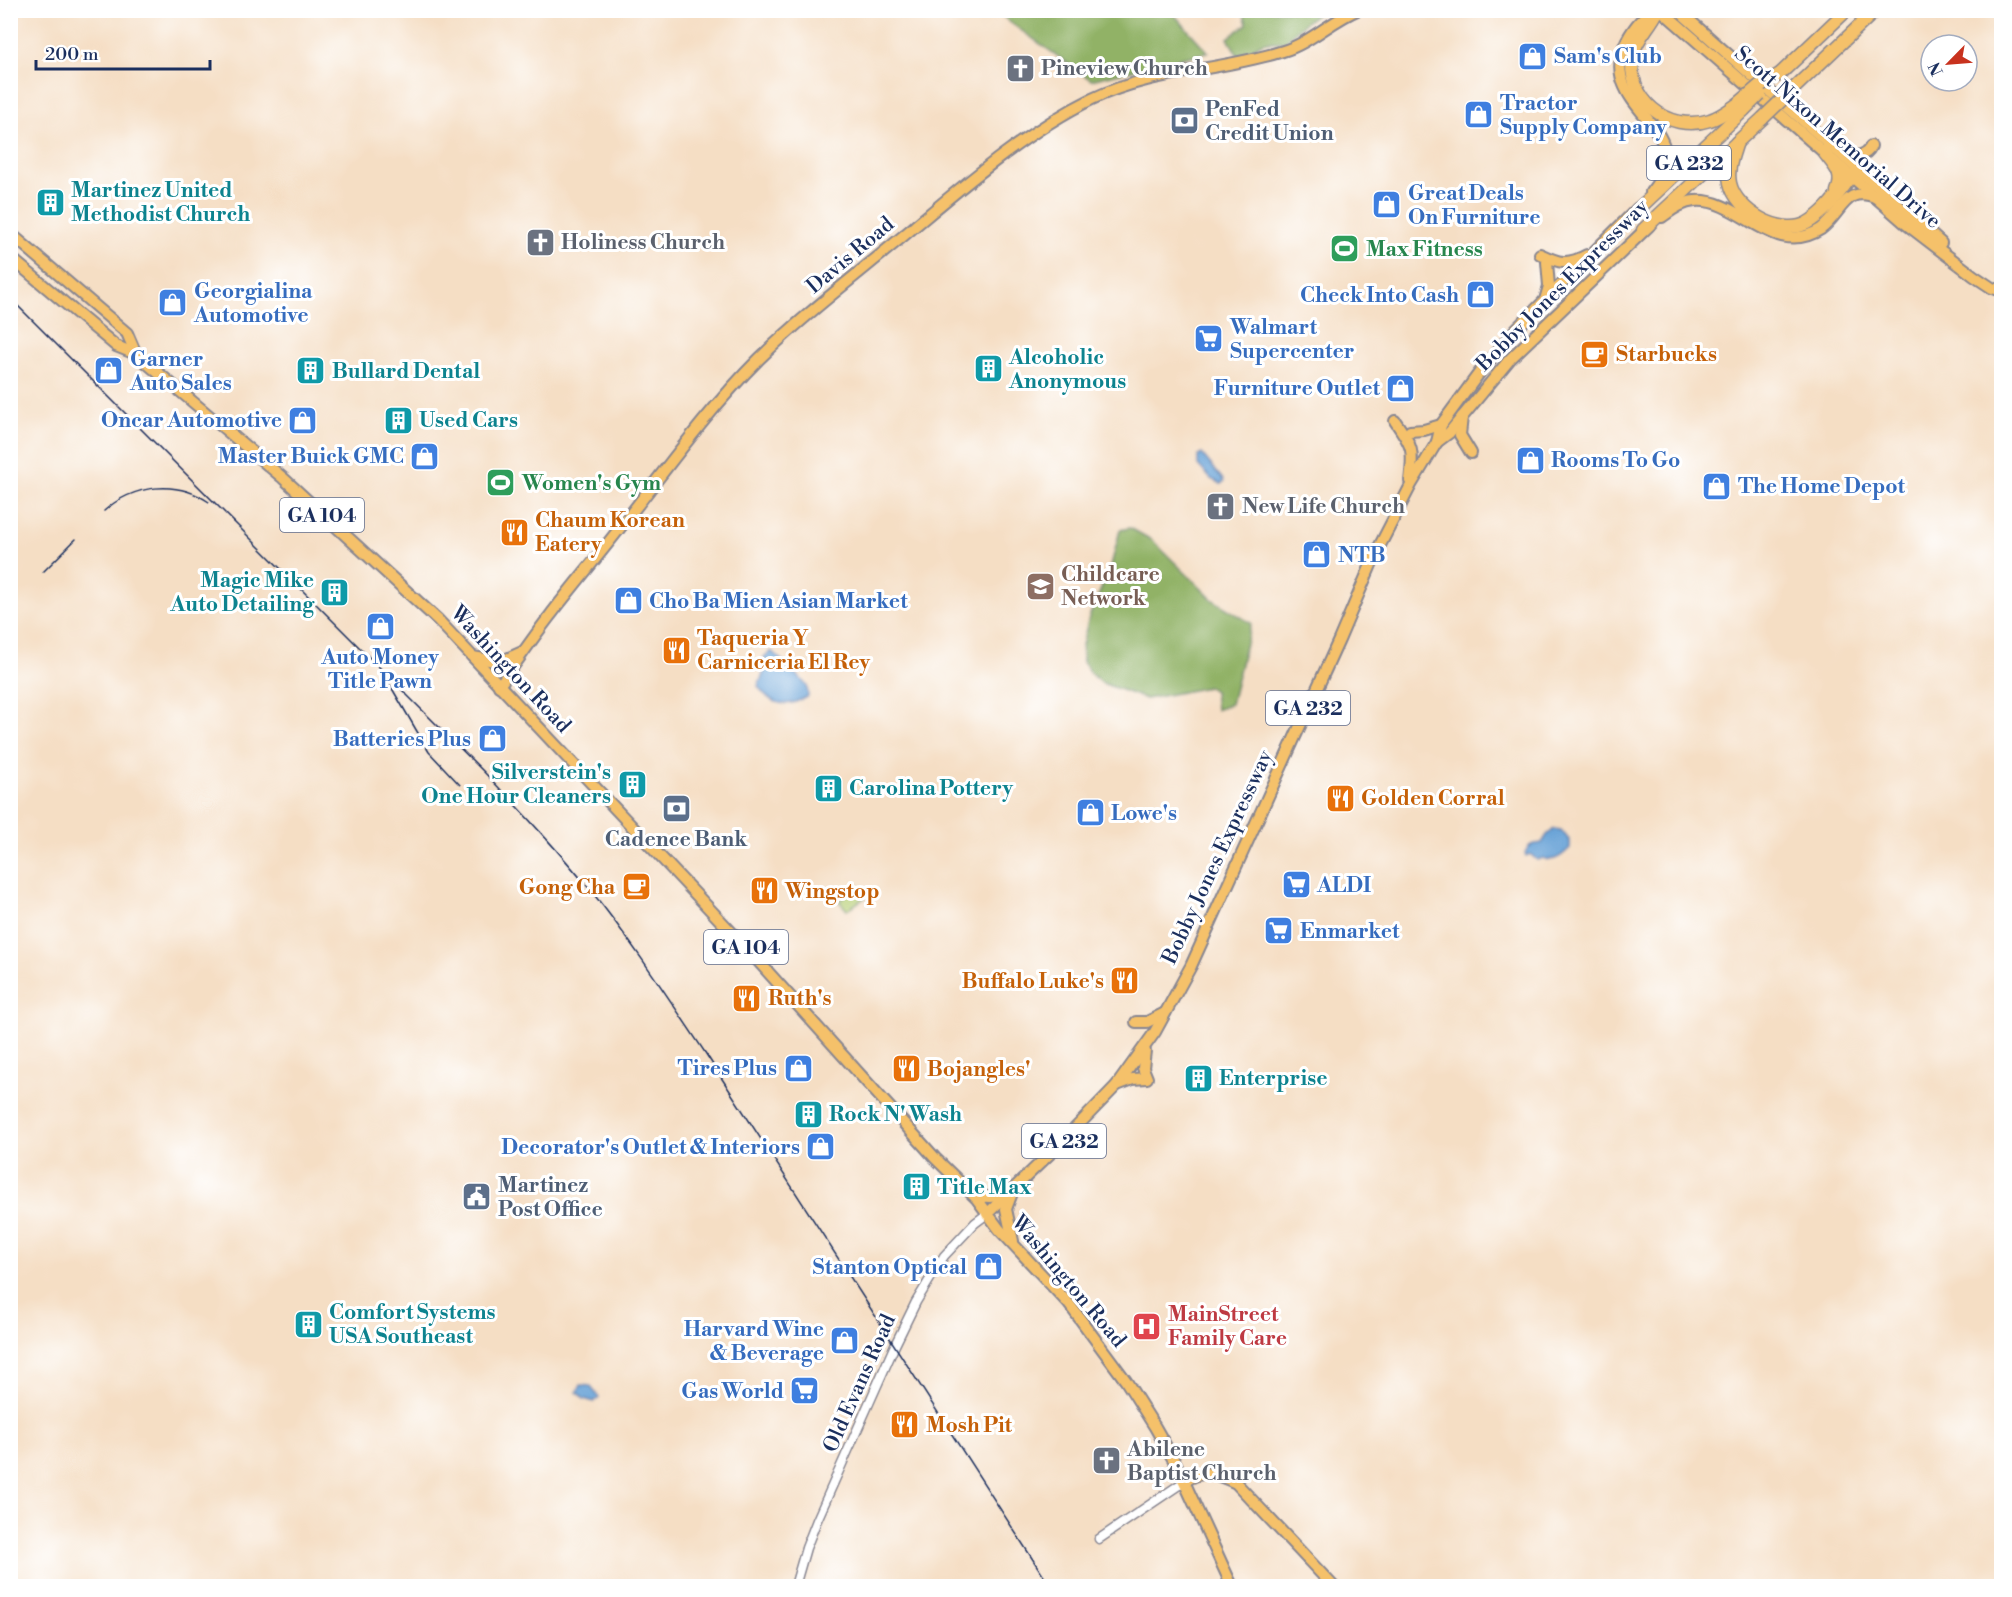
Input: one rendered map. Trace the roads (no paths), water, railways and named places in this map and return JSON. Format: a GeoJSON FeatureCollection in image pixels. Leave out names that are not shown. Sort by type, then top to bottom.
{"type":"FeatureCollection","features":[{"type":"Feature","properties":{"kind":"highway"},"geometry":{"type":"LineString","coordinates":[[1658,10],[1652,24],[1637,43],[1633,54],[1632,74],[1643,100],[1659,115],[1669,120],[1689,123],[1710,120],[1741,107],[1759,86],[1780,74],[1847,10]]}},
{"type":"Feature","properties":{"kind":"highway","name":"Bobby Jones Expressway"},"geometry":{"type":"LineString","coordinates":[[1643,230],[1876,10]]}},
{"type":"Feature","properties":{"kind":"highway","name":"Bobby Jones Expressway"},"geometry":{"type":"LineString","coordinates":[[1633,214],[1741,107]]}},
{"type":"Feature","properties":{"kind":"highway"},"geometry":{"type":"LineString","coordinates":[[1737,142],[1730,168],[1732,188],[1742,204],[1764,220],[1782,227],[1803,225],[1816,217],[1859,175]]}},
{"type":"Feature","properties":{"kind":"highway"},"geometry":{"type":"LineString","coordinates":[[1825,146],[1840,176],[1836,196]]}},
{"type":"Feature","properties":{"kind":"main road","name":"Davis Road"},"geometry":{"type":"LineString","coordinates":[[499,686],[548,618],[700,424],[759,360],[805,318],[927,216],[1048,123],[1095,98],[1148,81],[1252,60],[1287,50],[1316,35],[1346,13],[1357,10]]}},
{"type":"Feature","properties":{"kind":"main road","name":"Scott Nixon Memorial Drive"},"geometry":{"type":"LineString","coordinates":[[1658,10],[1955,255],[1964,267]]}},
{"type":"Feature","properties":{"kind":"main road"},"geometry":{"type":"LineString","coordinates":[[1633,214],[1660,180],[1666,167],[1667,156],[1660,134],[1638,110],[1626,91],[1621,63],[1624,46],[1634,29],[1646,15],[1658,10]]}},
{"type":"Feature","properties":{"kind":"main road","name":"Scott Nixon Memorial Drive"},"geometry":{"type":"LineString","coordinates":[[1678,10],[1825,146]]}},
{"type":"Feature","properties":{"kind":"main road"},"geometry":{"type":"LineString","coordinates":[[1825,146],[1855,156],[1866,154],[1871,146]]}},
{"type":"Feature","properties":{"kind":"main road","name":"Scott Nixon Memorial Drive"},"geometry":{"type":"LineString","coordinates":[[1859,175],[1877,198],[1923,237],[1992,288],[2001,291]]}},
{"type":"Feature","properties":{"kind":"main road"},"geometry":{"type":"LineString","coordinates":[[1797,237],[1810,232],[1824,222],[1859,175]]}},
{"type":"Feature","properties":{"kind":"main road"},"geometry":{"type":"LineString","coordinates":[[1643,230],[1680,205],[1694,201],[1707,201],[1722,206],[1768,232],[1786,237],[1797,237],[1814,233],[1825,226],[1853,195],[1866,193],[1877,198]]}},
{"type":"Feature","properties":{"kind":"main road","name":"Bobby Jones Expressway"},"geometry":{"type":"LineString","coordinates":[[987,1214],[1057,1148],[1117,1085],[1166,1013],[1191,966],[1376,554],[1409,489],[1437,442],[1441,425],[1516,329],[1633,214]]}},
{"type":"Feature","properties":{"kind":"main road","name":"Bobby Jones Expressway"},"geometry":{"type":"LineString","coordinates":[[1437,442],[1449,433],[1510,359],[1643,230]]}},
{"type":"Feature","properties":{"kind":"main road","name":"Washington Road"},"geometry":{"type":"LineString","coordinates":[[10,233],[127,333],[136,354]]}},
{"type":"Feature","properties":{"kind":"main road"},"geometry":{"type":"LineString","coordinates":[[1545,300],[1549,286],[1543,258],[1569,263],[1598,250]]}},
{"type":"Feature","properties":{"kind":"main road","name":"Washington Road"},"geometry":{"type":"LineString","coordinates":[[10,257],[116,346],[136,354],[283,478],[438,620],[738,939],[935,1158],[971,1193],[1014,1245],[1069,1304],[1101,1346],[1155,1427],[1185,1481],[1232,1587]]}},
{"type":"Feature","properties":{"kind":"main road"},"geometry":{"type":"LineString","coordinates":[[1462,415],[1460,435],[1471,453]]}},
{"type":"Feature","properties":{"kind":"main road"},"geometry":{"type":"LineString","coordinates":[[1395,421],[1410,442],[1412,449],[1409,489]]}},
{"type":"Feature","properties":{"kind":"main road"},"geometry":{"type":"LineString","coordinates":[[1410,431],[1441,425]]}},
{"type":"Feature","properties":{"kind":"main road"},"geometry":{"type":"LineString","coordinates":[[473,657],[500,662],[525,651]]}},
{"type":"Feature","properties":{"kind":"main road"},"geometry":{"type":"LineString","coordinates":[[1136,1022],[1147,1022],[1166,1013]]}},
{"type":"Feature","properties":{"kind":"main road"},"geometry":{"type":"LineString","coordinates":[[1117,1085],[1133,1079],[1147,1078],[1143,1068],[1145,1047]]}},
{"type":"Feature","properties":{"kind":"main road"},"geometry":{"type":"LineString","coordinates":[[971,1193],[982,1197],[1000,1196],[1014,1187]]}},
{"type":"Feature","properties":{"kind":"main road"},"geometry":{"type":"LineString","coordinates":[[1014,1187],[1006,1209],[1014,1245]]}},
{"type":"Feature","properties":{"kind":"main road"},"geometry":{"type":"LineString","coordinates":[[1185,1481],[1195,1475],[1205,1473],[1224,1476],[1236,1483],[1333,1587]]}},
{"type":"Feature","properties":{"kind":"street","name":"Old Evans Road"},"geometry":{"type":"LineString","coordinates":[[795,1587],[817,1520],[907,1320],[930,1281],[936,1266],[975,1222],[987,1214]]}},
{"type":"Feature","properties":{"kind":"street"},"geometry":{"type":"LineString","coordinates":[[1099,1539],[1185,1481]]}},
{"type":"Feature","properties":{"kind":"water"},"geometry":{"type":"Polygon","coordinates":[[[1202,454],[1224,481],[1221,484],[1211,479],[1198,465],[1198,456],[1202,454]]]}},
{"type":"Feature","properties":{"kind":"water"},"geometry":{"type":"Polygon","coordinates":[[[771,651],[807,686],[808,696],[787,704],[775,702],[763,693],[758,686],[765,668],[764,657],[771,651]]]}},
{"type":"Feature","properties":{"kind":"water"},"geometry":{"type":"Polygon","coordinates":[[[1554,829],[1561,830],[1570,841],[1570,848],[1567,851],[1551,860],[1543,858],[1537,860],[1530,854],[1526,856],[1526,850],[1530,846],[1542,843],[1554,829]]]}},
{"type":"Feature","properties":{"kind":"water"},"geometry":{"type":"Polygon","coordinates":[[[581,1385],[590,1386],[599,1397],[594,1402],[584,1399],[577,1392],[581,1385]]]}},
{"type":"Feature","properties":{"kind":"railway"},"geometry":{"type":"LineString","coordinates":[[10,298],[484,772],[592,892],[636,951],[706,1054],[1050,1586]]}},
{"type":"Feature","properties":{"kind":"railway"},"geometry":{"type":"LineString","coordinates":[[104,511],[128,495],[155,488],[183,490],[209,502]]}},
{"type":"Feature","properties":{"kind":"railway"},"geometry":{"type":"LineString","coordinates":[[43,572],[76,539]]}},
{"type":"Feature","properties":{"kind":"railway"},"geometry":{"type":"LineString","coordinates":[[390,685],[429,752],[460,785]]}},
{"type":"Feature","properties":{"kind":"place","name":"Sam's Club"},"geometry":{"type":"Point","coordinates":[1533,56]}},
{"type":"Feature","properties":{"kind":"place","name":"Pineview Church"},"geometry":{"type":"Point","coordinates":[1020,68]}},
{"type":"Feature","properties":{"kind":"place","name":"Tractor Supply Company"},"geometry":{"type":"Point","coordinates":[1479,115]}},
{"type":"Feature","properties":{"kind":"place","name":"PenFed Credit Union"},"geometry":{"type":"Point","coordinates":[1184,121]}},
{"type":"Feature","properties":{"kind":"place","name":"Martinez United Methodist Church"},"geometry":{"type":"Point","coordinates":[50,202]}},
{"type":"Feature","properties":{"kind":"place","name":"Great Deals On Furniture"},"geometry":{"type":"Point","coordinates":[1387,205]}},
{"type":"Feature","properties":{"kind":"place","name":"Holiness Church"},"geometry":{"type":"Point","coordinates":[540,242]}},
{"type":"Feature","properties":{"kind":"place","name":"Max Fitness"},"geometry":{"type":"Point","coordinates":[1345,249]}},
{"type":"Feature","properties":{"kind":"place","name":"Check Into Cash"},"geometry":{"type":"Point","coordinates":[1480,295]}},
{"type":"Feature","properties":{"kind":"place","name":"Georgialina Automotive"},"geometry":{"type":"Point","coordinates":[173,303]}},
{"type":"Feature","properties":{"kind":"place","name":"Walmart Supercenter"},"geometry":{"type":"Point","coordinates":[1209,339]}},
{"type":"Feature","properties":{"kind":"place","name":"Starbucks"},"geometry":{"type":"Point","coordinates":[1595,354]}},
{"type":"Feature","properties":{"kind":"place","name":"Alcoholic Anonymous"},"geometry":{"type":"Point","coordinates":[988,369]}},
{"type":"Feature","properties":{"kind":"place","name":"Garner Auto Sales"},"geometry":{"type":"Point","coordinates":[109,371]}},
{"type":"Feature","properties":{"kind":"place","name":"Bullard Dental"},"geometry":{"type":"Point","coordinates":[311,371]}},
{"type":"Feature","properties":{"kind":"place","name":"Furniture Outlet"},"geometry":{"type":"Point","coordinates":[1401,388]}},
{"type":"Feature","properties":{"kind":"place","name":"Oncar Automotive"},"geometry":{"type":"Point","coordinates":[303,420]}},
{"type":"Feature","properties":{"kind":"place","name":"Used Cars"},"geometry":{"type":"Point","coordinates":[398,420]}},
{"type":"Feature","properties":{"kind":"place","name":"Master Buick GMC"},"geometry":{"type":"Point","coordinates":[425,456]}},
{"type":"Feature","properties":{"kind":"place","name":"Rooms To Go"},"geometry":{"type":"Point","coordinates":[1530,460]}},
{"type":"Feature","properties":{"kind":"place","name":"Women's Gym"},"geometry":{"type":"Point","coordinates":[501,483]}},
{"type":"Feature","properties":{"kind":"place","name":"The Home Depot"},"geometry":{"type":"Point","coordinates":[1717,486]}},
{"type":"Feature","properties":{"kind":"place","name":"New Life Church"},"geometry":{"type":"Point","coordinates":[1221,506]}},
{"type":"Feature","properties":{"kind":"place","name":"Chaum Korean Eatery"},"geometry":{"type":"Point","coordinates":[514,532]}},
{"type":"Feature","properties":{"kind":"place","name":"NTB"},"geometry":{"type":"Point","coordinates":[1317,555]}},
{"type":"Feature","properties":{"kind":"place","name":"Childcare Network"},"geometry":{"type":"Point","coordinates":[1040,586]}},
{"type":"Feature","properties":{"kind":"place","name":"Magic Mike Auto Detailing"},"geometry":{"type":"Point","coordinates":[335,592]}},
{"type":"Feature","properties":{"kind":"place","name":"Cho Ba Mien Asian Market"},"geometry":{"type":"Point","coordinates":[628,601]}},
{"type":"Feature","properties":{"kind":"place","name":"Auto Money Title Pawn"},"geometry":{"type":"Point","coordinates":[380,626]}},
{"type":"Feature","properties":{"kind":"place","name":"Taqueria Y Carniceria El Rey"},"geometry":{"type":"Point","coordinates":[676,650]}},
{"type":"Feature","properties":{"kind":"place","name":"Batteries Plus"},"geometry":{"type":"Point","coordinates":[492,739]}},
{"type":"Feature","properties":{"kind":"place","name":"Silverstein's One Hour Cleaners"},"geometry":{"type":"Point","coordinates":[632,784]}},
{"type":"Feature","properties":{"kind":"place","name":"Carolina Pottery"},"geometry":{"type":"Point","coordinates":[828,788]}},
{"type":"Feature","properties":{"kind":"place","name":"Golden Corral"},"geometry":{"type":"Point","coordinates":[1340,798]}},
{"type":"Feature","properties":{"kind":"place","name":"Cadence Bank"},"geometry":{"type":"Point","coordinates":[676,808]}},
{"type":"Feature","properties":{"kind":"place","name":"Lowe's"},"geometry":{"type":"Point","coordinates":[1090,813]}},
{"type":"Feature","properties":{"kind":"place","name":"ALDI"},"geometry":{"type":"Point","coordinates":[1296,885]}},
{"type":"Feature","properties":{"kind":"place","name":"Gong Cha"},"geometry":{"type":"Point","coordinates":[636,887]}},
{"type":"Feature","properties":{"kind":"place","name":"Wingstop"},"geometry":{"type":"Point","coordinates":[764,891]}},
{"type":"Feature","properties":{"kind":"place","name":"Enmarket"},"geometry":{"type":"Point","coordinates":[1279,931]}},
{"type":"Feature","properties":{"kind":"place","name":"Buffalo Luke's"},"geometry":{"type":"Point","coordinates":[1125,981]}},
{"type":"Feature","properties":{"kind":"place","name":"Ruth's"},"geometry":{"type":"Point","coordinates":[747,998]}},
{"type":"Feature","properties":{"kind":"place","name":"Tires Plus"},"geometry":{"type":"Point","coordinates":[798,1068]}},
{"type":"Feature","properties":{"kind":"place","name":"Bojangles'"},"geometry":{"type":"Point","coordinates":[906,1069]}},
{"type":"Feature","properties":{"kind":"place","name":"Enterprise"},"geometry":{"type":"Point","coordinates":[1198,1078]}},
{"type":"Feature","properties":{"kind":"place","name":"Rock N' Wash"},"geometry":{"type":"Point","coordinates":[808,1114]}},
{"type":"Feature","properties":{"kind":"place","name":"Decorator's Outlet & Interiors"},"geometry":{"type":"Point","coordinates":[821,1147]}},
{"type":"Feature","properties":{"kind":"place","name":"Title Max"},"geometry":{"type":"Point","coordinates":[916,1187]}},
{"type":"Feature","properties":{"kind":"place","name":"Martinez Post Office"},"geometry":{"type":"Point","coordinates":[477,1197]}},
{"type":"Feature","properties":{"kind":"place","name":"Stanton Optical"},"geometry":{"type":"Point","coordinates":[988,1267]}},
{"type":"Feature","properties":{"kind":"place","name":"Comfort Systems USA Southeast"},"geometry":{"type":"Point","coordinates":[308,1324]}},
{"type":"Feature","properties":{"kind":"place","name":"MainStreet Family Care"},"geometry":{"type":"Point","coordinates":[1147,1326]}},
{"type":"Feature","properties":{"kind":"place","name":"Harvard Wine & Beverage"},"geometry":{"type":"Point","coordinates":[845,1341]}},
{"type":"Feature","properties":{"kind":"place","name":"Gas World"},"geometry":{"type":"Point","coordinates":[805,1391]}},
{"type":"Feature","properties":{"kind":"place","name":"Mosh Pit"},"geometry":{"type":"Point","coordinates":[905,1425]}},
{"type":"Feature","properties":{"kind":"place","name":"Abilene Baptist Church"},"geometry":{"type":"Point","coordinates":[1106,1461]}}]}
